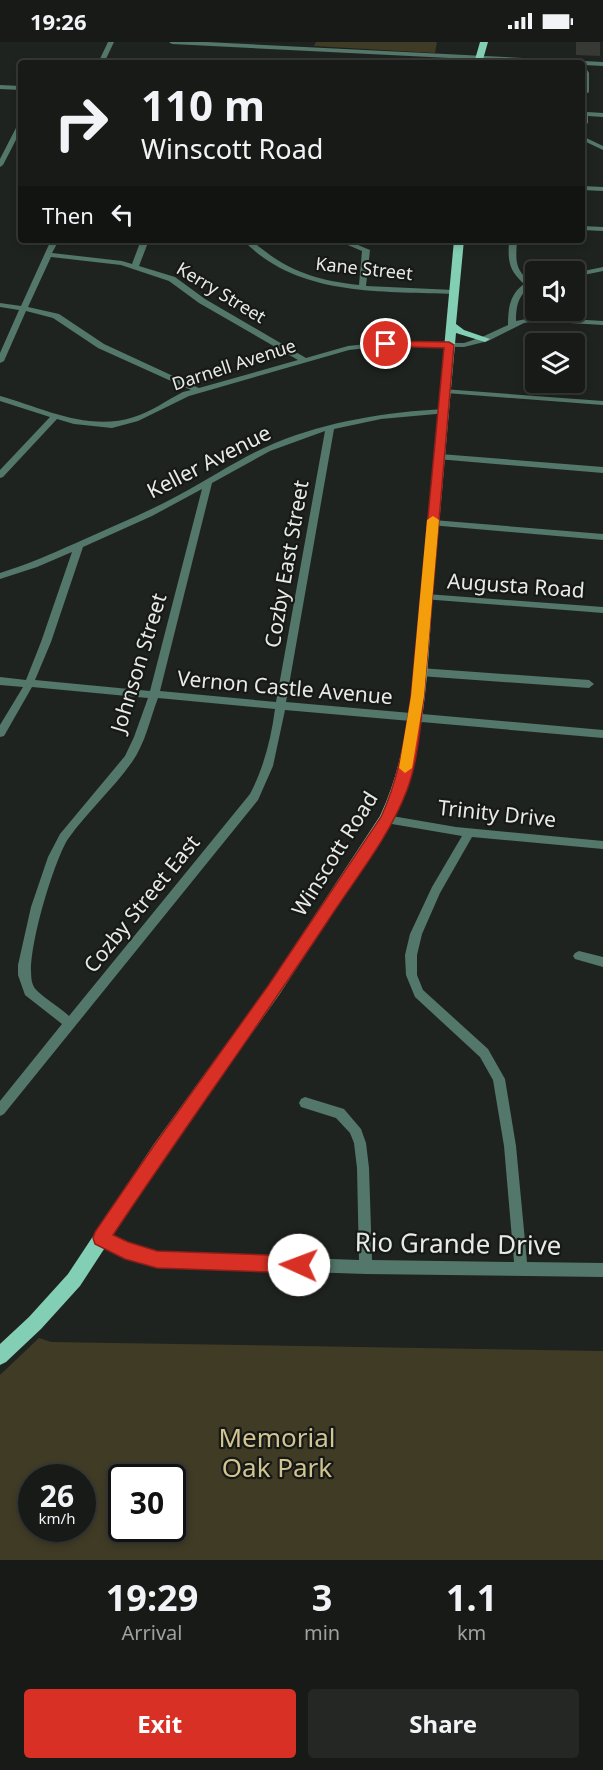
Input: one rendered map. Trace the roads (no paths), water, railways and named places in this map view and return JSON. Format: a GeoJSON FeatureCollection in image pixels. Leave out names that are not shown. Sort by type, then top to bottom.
{"type":"FeatureCollection","features":[{"type":"Feature","properties":{"kind":"main road"},"geometry":{"type":"LineString","coordinates":[[479,60],[484,42]]}},
{"type":"Feature","properties":{"kind":"main road","name":"Winscott Road"},"geometry":{"type":"LineString","coordinates":[[0,1356],[35,1323],[74,1280],[160,1149],[274,990],[387,819],[401,789],[415,718],[420,672],[459,243]]}},
{"type":"Feature","properties":{"kind":"main road"},"geometry":{"type":"LineString","coordinates":[[451,325],[461,332],[485,339]]}},
{"type":"Feature","properties":{"kind":"street"},"geometry":{"type":"LineString","coordinates":[[102,60],[111,42]]}},
{"type":"Feature","properties":{"kind":"street"},"geometry":{"type":"LineString","coordinates":[[172,42],[463,60]]}},
{"type":"Feature","properties":{"kind":"street"},"geometry":{"type":"LineString","coordinates":[[585,64],[603,64]]}},
{"type":"Feature","properties":{"kind":"street"},"geometry":{"type":"LineString","coordinates":[[585,71],[585,95]]}},
{"type":"Feature","properties":{"kind":"street"},"geometry":{"type":"LineString","coordinates":[[0,87],[18,88]]}},
{"type":"Feature","properties":{"kind":"street"},"geometry":{"type":"LineString","coordinates":[[585,114],[603,116]]}},
{"type":"Feature","properties":{"kind":"street"},"geometry":{"type":"LineString","coordinates":[[0,165],[18,130]]}},
{"type":"Feature","properties":{"kind":"street"},"geometry":{"type":"LineString","coordinates":[[585,139],[603,148]]}},
{"type":"Feature","properties":{"kind":"street"},"geometry":{"type":"LineString","coordinates":[[585,188],[603,189]]}},
{"type":"Feature","properties":{"kind":"street"},"geometry":{"type":"LineString","coordinates":[[585,228],[603,229]]}},
{"type":"Feature","properties":{"kind":"street"},"geometry":{"type":"LineString","coordinates":[[0,361],[54,243]]}},
{"type":"Feature","properties":{"kind":"street"},"geometry":{"type":"LineString","coordinates":[[135,266],[145,243]]}},
{"type":"Feature","properties":{"kind":"street","name":"Kane Street"},"geometry":{"type":"LineString","coordinates":[[250,243],[260,252],[297,274],[320,281],[362,287],[454,292]]}},
{"type":"Feature","properties":{"kind":"street"},"geometry":{"type":"LineString","coordinates":[[348,243],[366,250],[362,287]]}},
{"type":"Feature","properties":{"kind":"street"},"geometry":{"type":"LineString","coordinates":[[513,243],[514,271],[525,278]]}},
{"type":"Feature","properties":{"kind":"street","name":"Kerry Street"},"geometry":{"type":"LineString","coordinates":[[48,255],[105,260],[135,266],[172,279],[202,301],[303,359]]}},
{"type":"Feature","properties":{"kind":"street"},"geometry":{"type":"LineString","coordinates":[[585,273],[603,269]]}},
{"type":"Feature","properties":{"kind":"street"},"geometry":{"type":"LineString","coordinates":[[512,326],[513,299],[525,288]]}},
{"type":"Feature","properties":{"kind":"street"},"geometry":{"type":"LineString","coordinates":[[0,305],[25,307],[56,316],[101,346],[198,390]]}},
{"type":"Feature","properties":{"kind":"street","name":"Darnell Avenue"},"geometry":{"type":"LineString","coordinates":[[0,398],[91,425],[125,423],[198,390],[303,359],[368,345],[464,345],[536,319],[603,323]]}},
{"type":"Feature","properties":{"kind":"street"},"geometry":{"type":"LineString","coordinates":[[446,391],[603,403]]}},
{"type":"Feature","properties":{"kind":"street","name":"Keller Avenue"},"geometry":{"type":"LineString","coordinates":[[0,576],[79,545],[183,497],[242,462],[280,444],[330,428],[389,414],[444,411]]}},
{"type":"Feature","properties":{"kind":"street"},"geometry":{"type":"LineString","coordinates":[[0,474],[55,416]]}},
{"type":"Feature","properties":{"kind":"street","name":"Cozby East Street"},"geometry":{"type":"LineString","coordinates":[[280,706],[330,428]]}},
{"type":"Feature","properties":{"kind":"street"},"geometry":{"type":"LineString","coordinates":[[440,457],[603,470]]}},
{"type":"Feature","properties":{"kind":"street","name":"Johnson Street"},"geometry":{"type":"LineString","coordinates":[[70,1023],[29,991],[26,985],[24,965],[37,907],[53,857],[64,837],[129,758],[154,695],[208,482]]}},
{"type":"Feature","properties":{"kind":"street"},"geometry":{"type":"LineString","coordinates":[[433,523],[603,537]]}},
{"type":"Feature","properties":{"kind":"street"},"geometry":{"type":"LineString","coordinates":[[0,733],[17,710],[30,684],[79,545]]}},
{"type":"Feature","properties":{"kind":"street","name":"Augusta Road"},"geometry":{"type":"LineString","coordinates":[[426,597],[603,610]]}},
{"type":"Feature","properties":{"kind":"street"},"geometry":{"type":"LineString","coordinates":[[420,672],[589,684]]}},
{"type":"Feature","properties":{"kind":"street","name":"Vernon Castle Avenue"},"geometry":{"type":"LineString","coordinates":[[0,681],[603,734]]}},
{"type":"Feature","properties":{"kind":"street","name":"Cozby Street East"},"geometry":{"type":"LineString","coordinates":[[0,1110],[254,797],[268,768],[276,738],[280,706]]}},
{"type":"Feature","properties":{"kind":"street","name":"Trinity Drive"},"geometry":{"type":"LineString","coordinates":[[387,819],[469,832],[603,846]]}},
{"type":"Feature","properties":{"kind":"street"},"geometry":{"type":"LineString","coordinates":[[469,832],[458,856],[420,921],[410,950],[410,970],[414,987],[484,1053],[499,1079],[510,1146],[521,1268]]}},
{"type":"Feature","properties":{"kind":"street"},"geometry":{"type":"LineString","coordinates":[[579,957],[603,962]]}},
{"type":"Feature","properties":{"kind":"street"},"geometry":{"type":"LineString","coordinates":[[305,1103],[340,1113],[356,1129],[363,1168],[366,1267]]}},
{"type":"Feature","properties":{"kind":"street","name":"Rio Grande Drive"},"geometry":{"type":"LineString","coordinates":[[101,1238],[125,1250],[157,1260],[366,1267],[603,1270]]}},
{"type":"Feature","properties":{"kind":"park label","name":"Memorial Oak Park"},"geometry":{"type":"Point","coordinates":[277,1453]}}]}
